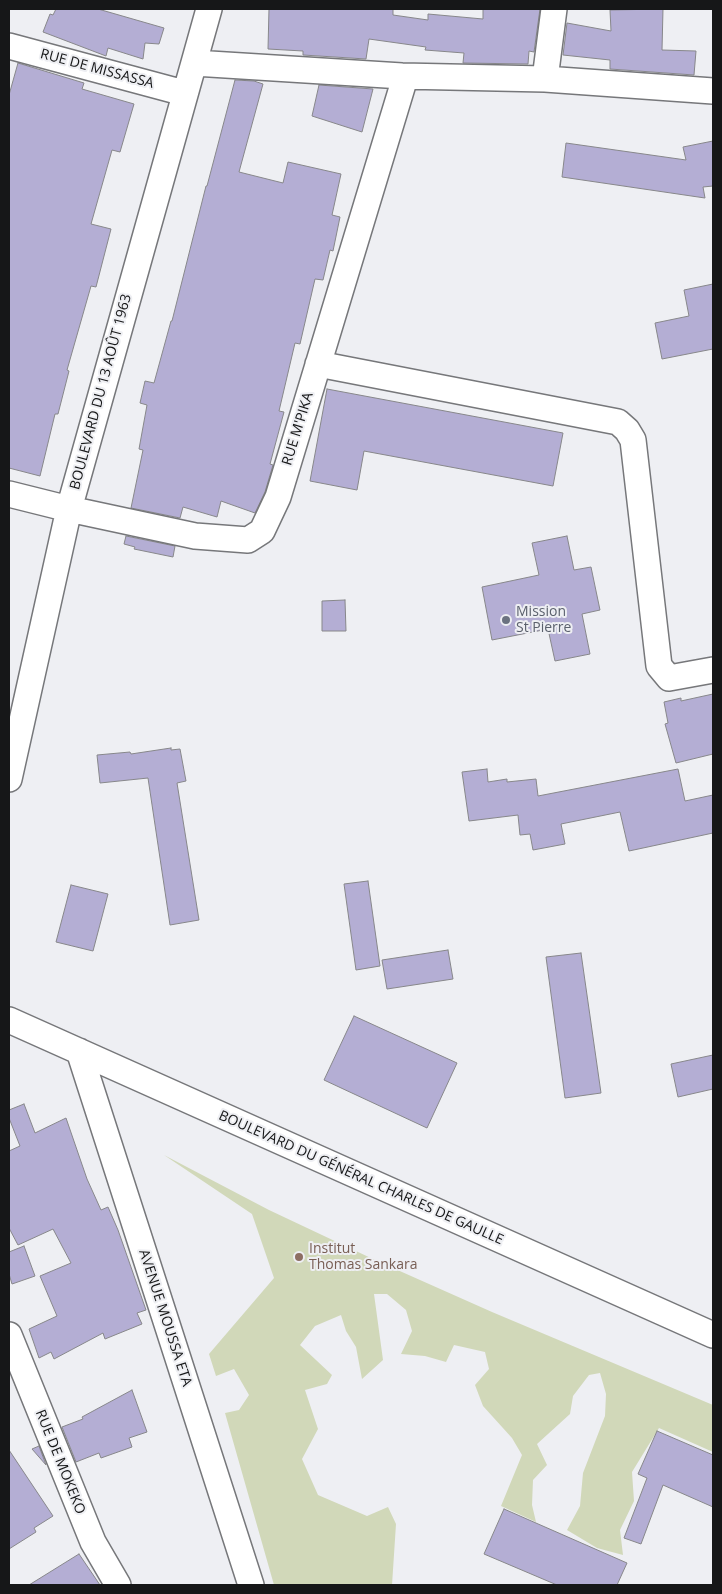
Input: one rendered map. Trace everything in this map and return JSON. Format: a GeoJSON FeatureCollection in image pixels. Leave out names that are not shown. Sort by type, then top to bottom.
{"type":"FeatureCollection","features":[{"type":"Feature","properties":{"kind":"street","name":"BOULEVARD DU 13 AOÛT 1963"},"geometry":{"type":"LineString","coordinates":[[9,779],[69,509],[209,9]]}},
{"type":"Feature","properties":{"kind":"street"},"geometry":{"type":"LineString","coordinates":[[545,78],[554,9]]}},
{"type":"Feature","properties":{"kind":"street","name":"RUE DE MISSASSA"},"geometry":{"type":"LineString","coordinates":[[9,46],[184,93]]}},
{"type":"Feature","properties":{"kind":"street"},"geometry":{"type":"LineString","coordinates":[[194,63],[402,76],[545,78],[713,91]]}},
{"type":"Feature","properties":{"kind":"street","name":"RUE M'PIKA"},"geometry":{"type":"LineString","coordinates":[[9,494],[195,536],[248,540],[262,531],[274,506],[318,364],[404,81],[402,76]]}},
{"type":"Feature","properties":{"kind":"street"},"geometry":{"type":"LineString","coordinates":[[318,364],[618,422],[627,430],[633,440],[659,666],[669,678],[713,670]]}},
{"type":"Feature","properties":{"kind":"street","name":"BOULEVARD DU GÉNÉRAL CHARLES DE GAULLE"},"geometry":{"type":"LineString","coordinates":[[9,1020],[713,1336]]}},
{"type":"Feature","properties":{"kind":"street","name":"AVENUE MOUSSA ETA"},"geometry":{"type":"LineString","coordinates":[[78,1051],[251,1585]]}},
{"type":"Feature","properties":{"kind":"street","name":"RUE DE MOKEKO"},"geometry":{"type":"LineString","coordinates":[[9,1335],[93,1542],[118,1585]]}},
{"type":"Feature","properties":{"kind":"green space"},"geometry":{"type":"Polygon","coordinates":[[[164,1155],[269,1210],[375,1260],[492,1312],[713,1405],[713,1452],[659,1428],[632,1472],[634,1501],[620,1530],[623,1555],[597,1548],[567,1530],[580,1506],[583,1473],[605,1416],[606,1394],[600,1373],[589,1375],[573,1396],[570,1414],[537,1444],[547,1465],[533,1480],[532,1505],[536,1522],[501,1506],[522,1455],[512,1438],[483,1406],[475,1385],[489,1369],[485,1352],[454,1345],[446,1362],[425,1356],[401,1354],[412,1331],[406,1310],[387,1294],[374,1294],[383,1360],[362,1379],[356,1347],[346,1331],[341,1315],[315,1326],[300,1345],[332,1375],[327,1384],[305,1390],[318,1429],[302,1459],[318,1495],[367,1516],[388,1507],[396,1524],[392,1585],[274,1585],[225,1413],[239,1410],[249,1395],[234,1369],[216,1376],[209,1354],[274,1278],[252,1214],[164,1155]]]}},
{"type":"Feature","properties":{"kind":"building"},"geometry":{"type":"Polygon","coordinates":[[[56,9],[98,9],[164,28],[159,44],[145,43],[143,59],[108,48],[106,56],[43,32],[50,14],[53,15],[56,9]]]}},
{"type":"Feature","properties":{"kind":"building"},"geometry":{"type":"Polygon","coordinates":[[[269,9],[393,9],[393,15],[428,20],[428,14],[483,19],[483,9],[540,9],[534,52],[529,51],[528,64],[463,63],[464,53],[425,50],[426,47],[369,39],[366,59],[303,55],[303,51],[268,49],[269,9]]]}},
{"type":"Feature","properties":{"kind":"building"},"geometry":{"type":"Polygon","coordinates":[[[663,9],[662,50],[696,51],[694,75],[610,69],[610,60],[563,55],[567,23],[611,31],[610,10],[663,9]]]}},
{"type":"Feature","properties":{"kind":"building"},"geometry":{"type":"Polygon","coordinates":[[[18,63],[84,83],[82,89],[134,104],[120,152],[112,150],[91,224],[111,229],[96,287],[91,286],[67,370],[69,371],[58,414],[55,414],[40,476],[9,468],[9,95],[18,63]]]}},
{"type":"Feature","properties":{"kind":"building"},"geometry":{"type":"Polygon","coordinates":[[[235,80],[254,81],[263,84],[239,172],[283,183],[288,162],[341,174],[332,215],[340,217],[333,251],[330,250],[323,280],[315,279],[300,344],[295,343],[279,411],[284,412],[270,464],[273,465],[265,492],[255,513],[221,501],[217,517],[183,507],[180,518],[131,508],[143,450],[139,449],[147,405],[140,403],[145,381],[154,383],[235,80]]]}},
{"type":"Feature","properties":{"kind":"building"},"geometry":{"type":"Polygon","coordinates":[[[319,85],[373,89],[362,132],[312,116],[319,85]]]}},
{"type":"Feature","properties":{"kind":"building"},"geometry":{"type":"Polygon","coordinates":[[[713,141],[713,186],[703,187],[705,198],[562,177],[566,143],[686,160],[683,147],[713,141]]]}},
{"type":"Feature","properties":{"kind":"building"},"geometry":{"type":"Polygon","coordinates":[[[713,284],[713,349],[662,359],[655,323],[689,316],[684,290],[713,284]]]}},
{"type":"Feature","properties":{"kind":"building"},"geometry":{"type":"Polygon","coordinates":[[[327,389],[563,433],[553,486],[364,451],[357,490],[310,481],[327,389]]]}},
{"type":"Feature","properties":{"kind":"building"},"geometry":{"type":"Polygon","coordinates":[[[126,536],[175,546],[173,557],[134,549],[135,547],[124,544],[126,536]]]}},
{"type":"Feature","properties":{"kind":"building"},"geometry":{"type":"Polygon","coordinates":[[[567,536],[574,570],[591,567],[600,610],[582,614],[590,654],[555,661],[548,629],[492,640],[482,587],[539,575],[532,543],[567,536]]]}},
{"type":"Feature","properties":{"kind":"building"},"geometry":{"type":"Polygon","coordinates":[[[345,600],[346,631],[322,631],[322,601],[345,600]]]}},
{"type":"Feature","properties":{"kind":"building"},"geometry":{"type":"Polygon","coordinates":[[[713,694],[713,754],[676,763],[665,724],[668,723],[664,702],[681,698],[681,701],[713,694]]]}},
{"type":"Feature","properties":{"kind":"building"},"geometry":{"type":"Polygon","coordinates":[[[171,748],[171,750],[180,749],[186,781],[177,783],[199,920],[170,925],[148,778],[100,783],[97,755],[130,752],[131,754],[171,748]]]}},
{"type":"Feature","properties":{"kind":"building"},"geometry":{"type":"Polygon","coordinates":[[[487,769],[488,782],[507,779],[507,782],[536,779],[538,796],[678,769],[685,801],[713,795],[713,833],[629,851],[620,812],[561,824],[565,844],[533,850],[530,834],[520,835],[518,815],[469,821],[462,772],[487,769]]]}},
{"type":"Feature","properties":{"kind":"building"},"geometry":{"type":"Polygon","coordinates":[[[368,881],[380,966],[356,970],[344,884],[368,881]]]}},
{"type":"Feature","properties":{"kind":"building"},"geometry":{"type":"Polygon","coordinates":[[[71,885],[108,894],[93,951],[56,942],[71,885]]]}},
{"type":"Feature","properties":{"kind":"building"},"geometry":{"type":"Polygon","coordinates":[[[448,950],[453,979],[387,989],[382,960],[448,950]]]}},
{"type":"Feature","properties":{"kind":"building"},"geometry":{"type":"Polygon","coordinates":[[[581,953],[601,1093],[565,1098],[546,957],[581,953]]]}},
{"type":"Feature","properties":{"kind":"building"},"geometry":{"type":"Polygon","coordinates":[[[354,1016],[457,1063],[427,1128],[324,1080],[354,1016]]]}},
{"type":"Feature","properties":{"kind":"building"},"geometry":{"type":"Polygon","coordinates":[[[713,1055],[713,1089],[678,1097],[671,1064],[713,1055]]]}},
{"type":"Feature","properties":{"kind":"building"},"geometry":{"type":"Polygon","coordinates":[[[24,1104],[35,1133],[66,1118],[87,1179],[101,1210],[108,1207],[118,1230],[146,1310],[137,1313],[142,1324],[105,1339],[103,1333],[54,1359],[51,1352],[39,1358],[29,1329],[57,1316],[40,1276],[71,1263],[53,1229],[18,1245],[9,1228],[9,1151],[20,1146],[9,1118],[9,1110],[24,1104]]]}},
{"type":"Feature","properties":{"kind":"building"},"geometry":{"type":"Polygon","coordinates":[[[24,1246],[35,1276],[12,1284],[9,1274],[9,1252],[24,1246]]]}},
{"type":"Feature","properties":{"kind":"building"},"geometry":{"type":"Polygon","coordinates":[[[132,1390],[147,1432],[129,1438],[132,1447],[101,1458],[99,1453],[76,1462],[62,1427],[83,1419],[82,1417],[132,1390]]]}},
{"type":"Feature","properties":{"kind":"building"},"geometry":{"type":"Polygon","coordinates":[[[657,1431],[713,1455],[713,1507],[663,1485],[641,1544],[624,1538],[647,1478],[638,1474],[657,1431]]]}},
{"type":"Feature","properties":{"kind":"building"},"geometry":{"type":"Polygon","coordinates":[[[39,1446],[46,1465],[32,1449],[39,1446]]]}},
{"type":"Feature","properties":{"kind":"building"},"geometry":{"type":"Polygon","coordinates":[[[9,1450],[53,1516],[34,1528],[36,1532],[9,1549],[9,1450]]]}},
{"type":"Feature","properties":{"kind":"building"},"geometry":{"type":"Polygon","coordinates":[[[504,1509],[627,1563],[617,1585],[557,1585],[484,1554],[504,1509]]]}},
{"type":"Feature","properties":{"kind":"building"},"geometry":{"type":"Polygon","coordinates":[[[79,1554],[100,1585],[29,1585],[79,1554]]]}},
{"type":"Feature","properties":{"kind":"place","name":"Mission St Pierre"},"geometry":{"type":"Point","coordinates":[506,620]}},
{"type":"Feature","properties":{"kind":"place","name":"Institut Thomas Sankara"},"geometry":{"type":"Point","coordinates":[299,1257]}}]}
